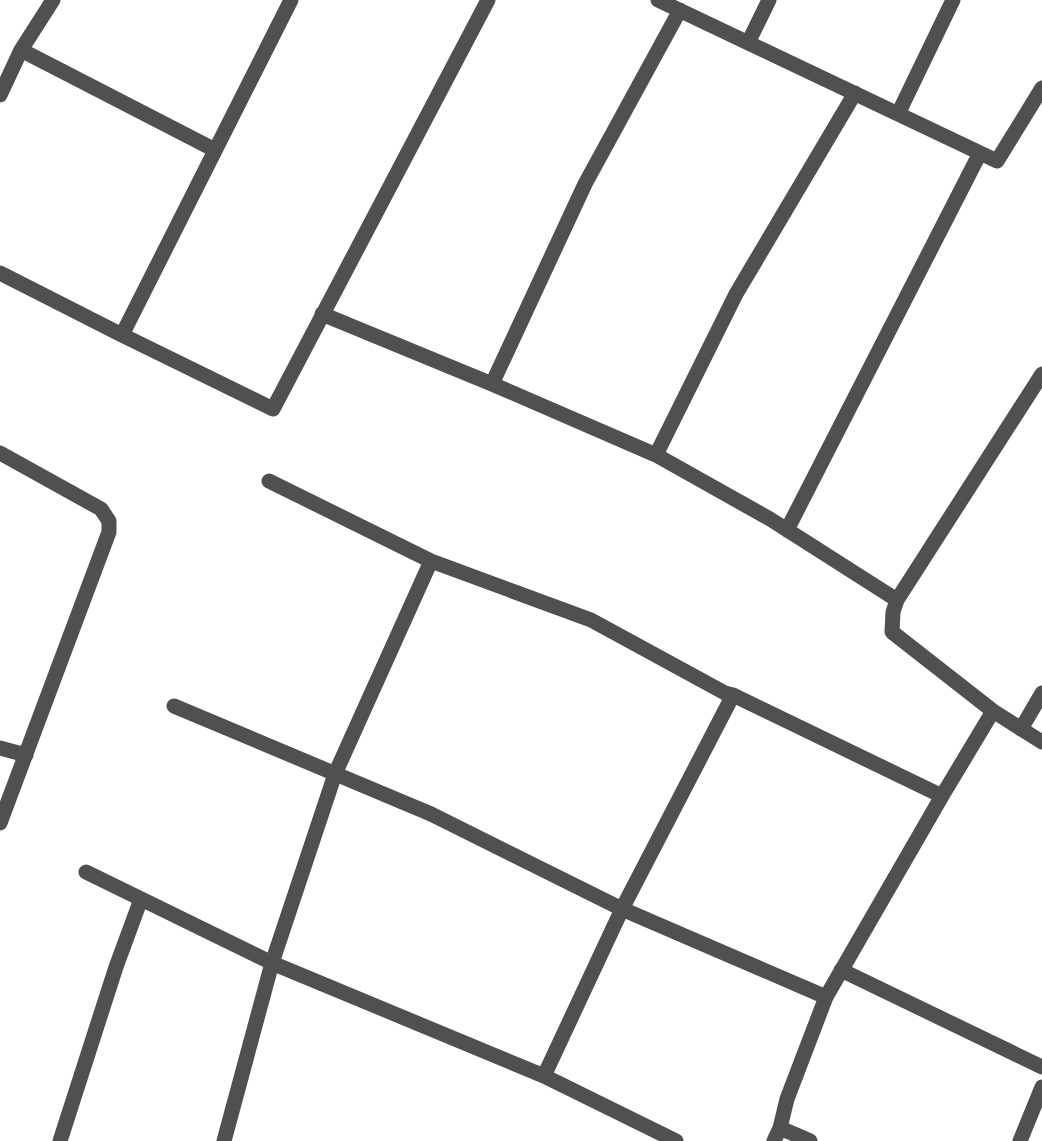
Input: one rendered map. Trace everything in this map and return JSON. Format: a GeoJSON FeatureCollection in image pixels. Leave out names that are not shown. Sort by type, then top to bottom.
{"type":"FeatureCollection","features":[{"type":"Feature","properties":{"kind":"street"},"geometry":{"type":"LineString","coordinates":[[0,95],[21,50],[53,0]]}},
{"type":"Feature","properties":{"kind":"street"},"geometry":{"type":"LineString","coordinates":[[122,335],[291,0]]}},
{"type":"Feature","properties":{"kind":"street"},"geometry":{"type":"LineString","coordinates":[[0,273],[273,409],[488,0]]}},
{"type":"Feature","properties":{"kind":"street"},"geometry":{"type":"LineString","coordinates":[[658,0],[997,161],[1036,110],[1042,88]]}},
{"type":"Feature","properties":{"kind":"street"},"geometry":{"type":"LineString","coordinates":[[748,43],[769,0]]}},
{"type":"Feature","properties":{"kind":"street"},"geometry":{"type":"LineString","coordinates":[[898,114],[953,0]]}},
{"type":"Feature","properties":{"kind":"street"},"geometry":{"type":"LineString","coordinates":[[492,384],[585,184],[680,10]]}},
{"type":"Feature","properties":{"kind":"street"},"geometry":{"type":"LineString","coordinates":[[21,50],[215,150]]}},
{"type":"Feature","properties":{"kind":"street"},"geometry":{"type":"LineString","coordinates":[[656,455],[736,294],[855,93]]}},
{"type":"Feature","properties":{"kind":"street"},"geometry":{"type":"LineString","coordinates":[[787,530],[980,153]]}},
{"type":"Feature","properties":{"kind":"street"},"geometry":{"type":"LineString","coordinates":[[322,314],[656,455],[787,530],[897,600]]}},
{"type":"Feature","properties":{"kind":"street"},"geometry":{"type":"LineString","coordinates":[[1041,379],[897,600],[893,612],[892,632],[993,711],[1042,742]]}},
{"type":"Feature","properties":{"kind":"street"},"geometry":{"type":"LineString","coordinates":[[0,453],[101,509],[109,521],[109,532],[0,824]]}},
{"type":"Feature","properties":{"kind":"street"},"geometry":{"type":"LineString","coordinates":[[269,481],[431,561],[591,620],[725,693],[942,796]]}},
{"type":"Feature","properties":{"kind":"street"},"geometry":{"type":"LineString","coordinates":[[224,1141],[272,963],[335,774],[431,561]]}},
{"type":"Feature","properties":{"kind":"street"},"geometry":{"type":"LineString","coordinates":[[1021,729],[1042,693]]}},
{"type":"Feature","properties":{"kind":"street"},"geometry":{"type":"LineString","coordinates":[[544,1076],[622,909],[733,695]]}},
{"type":"Feature","properties":{"kind":"street"},"geometry":{"type":"LineString","coordinates":[[174,706],[430,814],[622,909],[826,997]]}},
{"type":"Feature","properties":{"kind":"street"},"geometry":{"type":"LineString","coordinates":[[810,1141],[777,1134],[787,1100],[826,997],[993,711]]}},
{"type":"Feature","properties":{"kind":"street"},"geometry":{"type":"LineString","coordinates":[[0,748],[26,755]]}},
{"type":"Feature","properties":{"kind":"street"},"geometry":{"type":"LineString","coordinates":[[86,872],[272,963],[544,1076],[676,1141]]}},
{"type":"Feature","properties":{"kind":"street"},"geometry":{"type":"LineString","coordinates":[[60,1141],[116,967],[141,899]]}},
{"type":"Feature","properties":{"kind":"street"},"geometry":{"type":"LineString","coordinates":[[841,970],[1042,1067]]}},
{"type":"Feature","properties":{"kind":"street"},"geometry":{"type":"LineString","coordinates":[[1020,1141],[1042,1088]]}}]}
